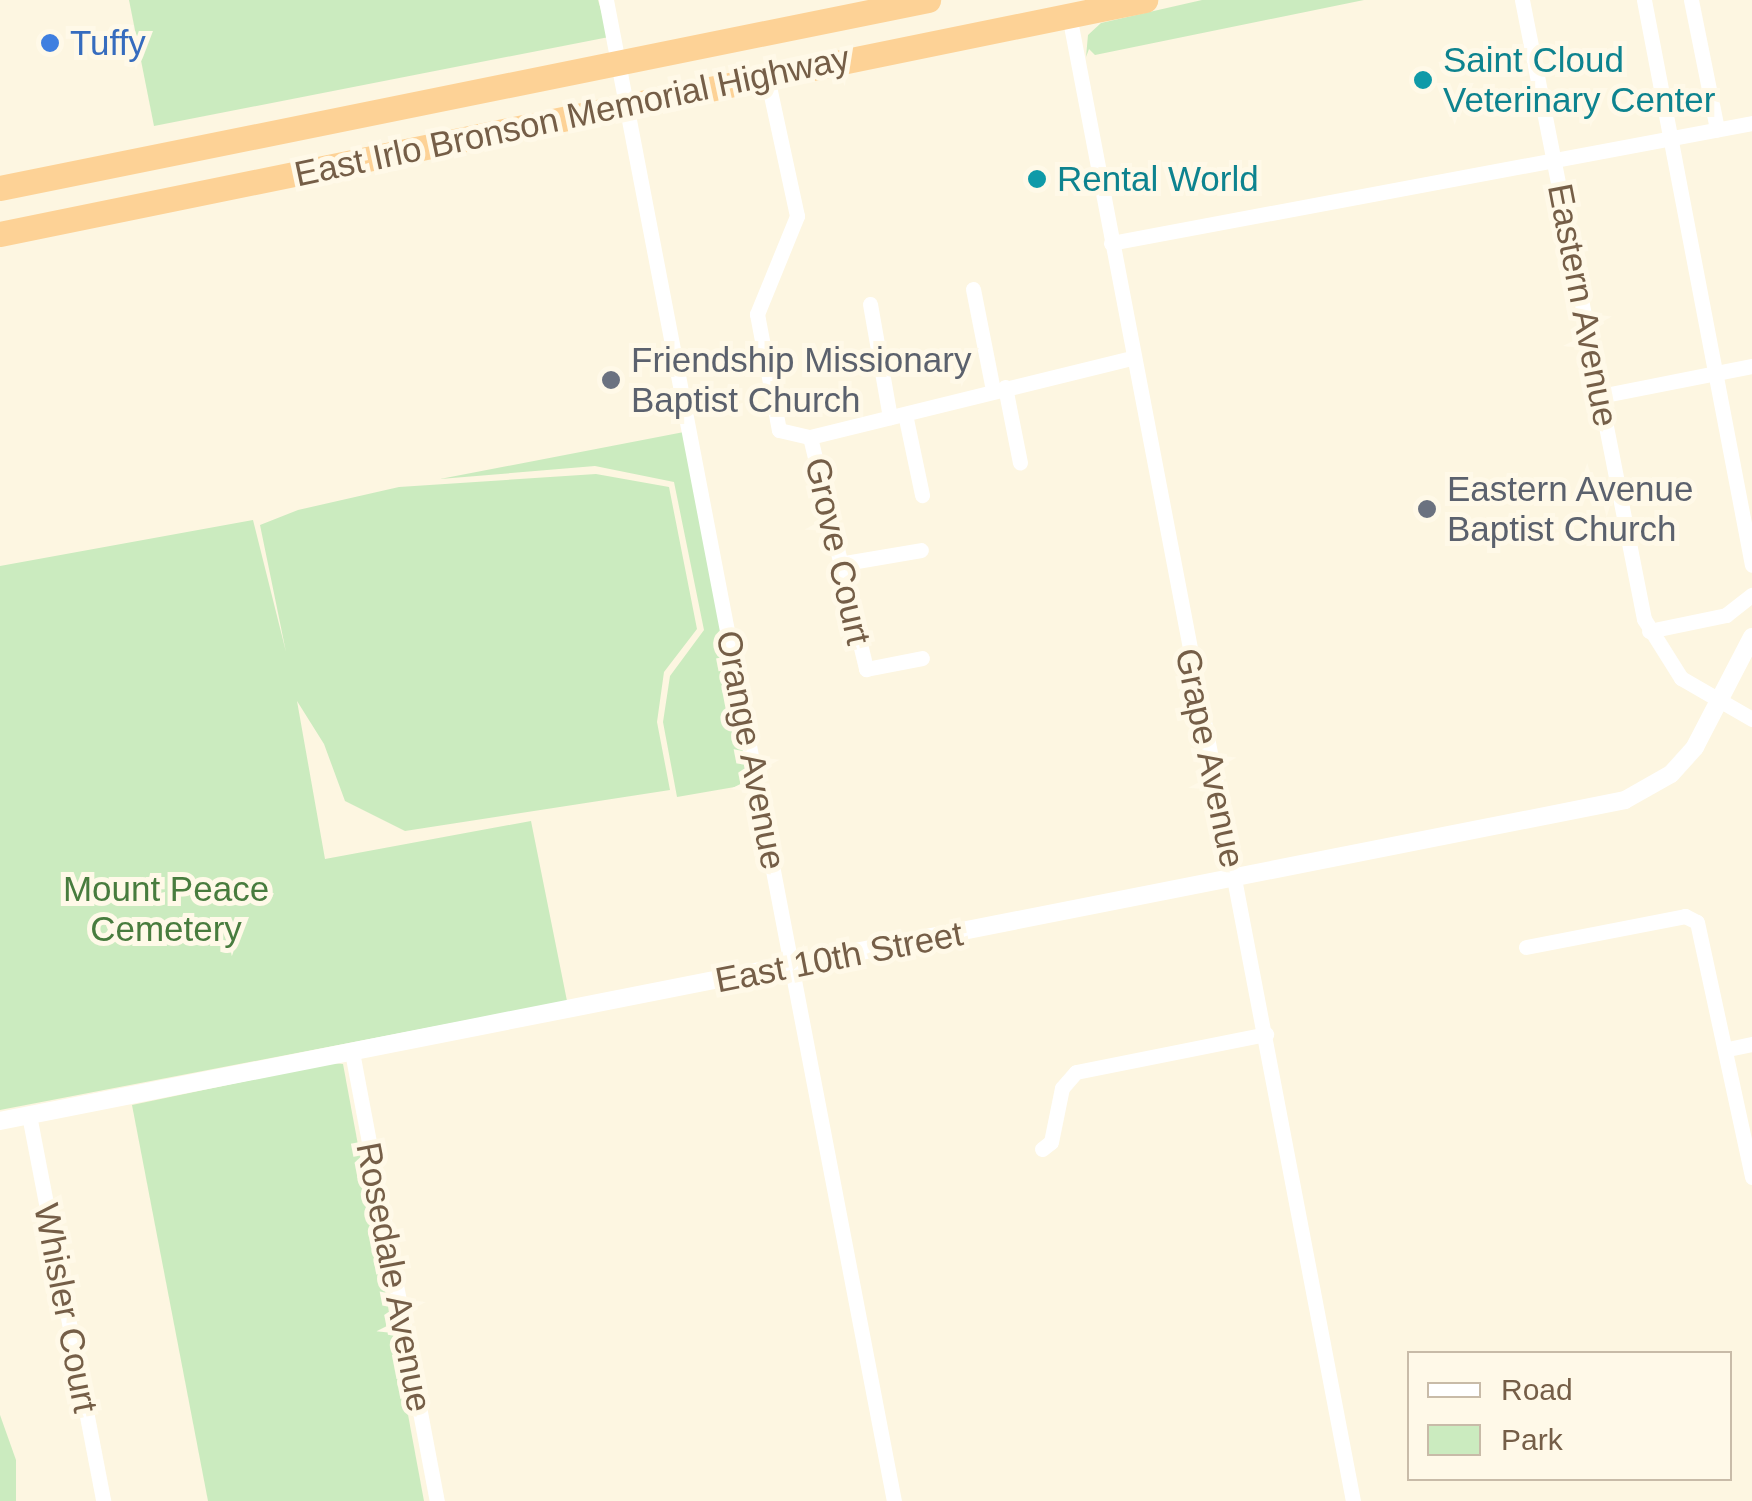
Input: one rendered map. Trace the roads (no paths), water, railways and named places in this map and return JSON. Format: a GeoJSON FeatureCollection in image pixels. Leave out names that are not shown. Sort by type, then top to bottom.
{"type":"FeatureCollection","features":[{"type":"Feature","properties":{"kind":"highway","name":"East Irlo Bronson Memorial Highway"},"geometry":{"type":"LineString","coordinates":[[0,188],[928,0]]}},
{"type":"Feature","properties":{"kind":"highway","name":"East Irlo Bronson Memorial Highway"},"geometry":{"type":"LineString","coordinates":[[0,234],[767,77],[1076,8],[1145,0]]}},
{"type":"Feature","properties":{"kind":"street","name":"Orange Avenue"},"geometry":{"type":"LineString","coordinates":[[606,0],[894,1501]]}},
{"type":"Feature","properties":{"kind":"street","name":"Eastern Avenue"},"geometry":{"type":"LineString","coordinates":[[1522,0],[1649,632],[1681,678],[1752,719]]}},
{"type":"Feature","properties":{"kind":"street"},"geometry":{"type":"LineString","coordinates":[[1644,0],[1752,565]]}},
{"type":"Feature","properties":{"kind":"street"},"geometry":{"type":"LineString","coordinates":[[1692,0],[1717,129]]}},
{"type":"Feature","properties":{"kind":"street","name":"Grape Avenue"},"geometry":{"type":"LineString","coordinates":[[1076,8],[1132,358],[1266,1034],[1353,1501]]}},
{"type":"Feature","properties":{"kind":"street"},"geometry":{"type":"LineString","coordinates":[[767,77],[797,216],[757,314],[778,430],[810,437],[1132,358]]}},
{"type":"Feature","properties":{"kind":"street"},"geometry":{"type":"LineString","coordinates":[[1111,244],[1752,122]]}},
{"type":"Feature","properties":{"kind":"street"},"geometry":{"type":"LineString","coordinates":[[973,289],[1020,463]]}},
{"type":"Feature","properties":{"kind":"street"},"geometry":{"type":"LineString","coordinates":[[870,304],[922,495]]}},
{"type":"Feature","properties":{"kind":"street"},"geometry":{"type":"LineString","coordinates":[[1600,396],[1752,366]]}},
{"type":"Feature","properties":{"kind":"street","name":"Grove Court"},"geometry":{"type":"LineString","coordinates":[[810,437],[845,563],[866,669],[922,658]]}},
{"type":"Feature","properties":{"kind":"street"},"geometry":{"type":"LineString","coordinates":[[845,563],[922,550]]}},
{"type":"Feature","properties":{"kind":"street"},"geometry":{"type":"LineString","coordinates":[[1649,632],[1726,615],[1752,595]]}},
{"type":"Feature","properties":{"kind":"street"},"geometry":{"type":"LineString","coordinates":[[1716,698],[1752,637]]}},
{"type":"Feature","properties":{"kind":"street","name":"East 10th Street"},"geometry":{"type":"LineString","coordinates":[[0,1121],[1600,807],[1671,774],[1695,747],[1716,698]]}},
{"type":"Feature","properties":{"kind":"street"},"geometry":{"type":"LineString","coordinates":[[1526,947],[1685,916],[1703,936],[1752,1176]]}},
{"type":"Feature","properties":{"kind":"street"},"geometry":{"type":"LineString","coordinates":[[1042,1149],[1052,1142],[1062,1088],[1076,1072],[1266,1034]]}},
{"type":"Feature","properties":{"kind":"street"},"geometry":{"type":"LineString","coordinates":[[1728,1049],[1752,1044]]}},
{"type":"Feature","properties":{"kind":"street","name":"Rosedale Avenue"},"geometry":{"type":"LineString","coordinates":[[352,1052],[436,1501]]}},
{"type":"Feature","properties":{"kind":"street","name":"Whisler Court"},"geometry":{"type":"LineString","coordinates":[[29,1115],[103,1501]]}},
{"type":"Feature","properties":{"kind":"place","name":"Tuffy"},"geometry":{"type":"Point","coordinates":[50,43]}},
{"type":"Feature","properties":{"kind":"place","name":"Saint Cloud Veterinary Center"},"geometry":{"type":"Point","coordinates":[1423,80]}},
{"type":"Feature","properties":{"kind":"place","name":"Rental World"},"geometry":{"type":"Point","coordinates":[1037,179]}},
{"type":"Feature","properties":{"kind":"place","name":"Friendship Missionary Baptist Church"},"geometry":{"type":"Point","coordinates":[611,380]}},
{"type":"Feature","properties":{"kind":"place","name":"Eastern Avenue Baptist Church"},"geometry":{"type":"Point","coordinates":[1427,509]}},
{"type":"Feature","properties":{"kind":"park label","name":"Mount Peace Cemetery"},"geometry":{"type":"Point","coordinates":[166,909]}}]}
